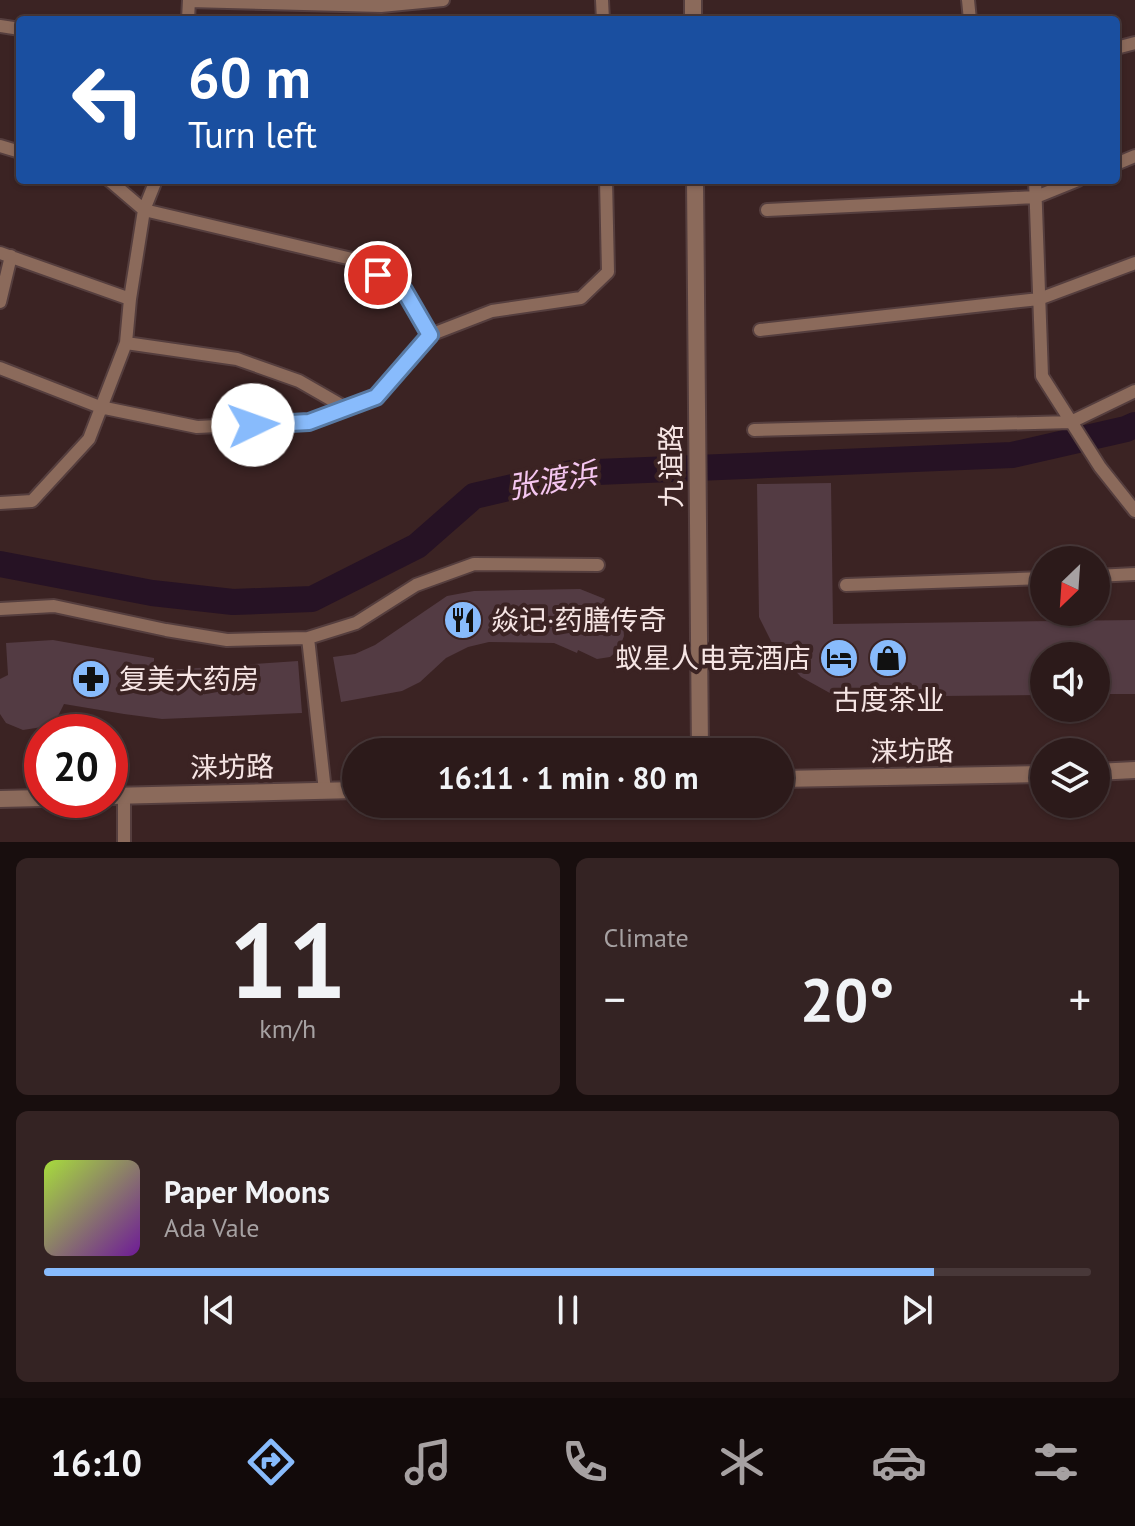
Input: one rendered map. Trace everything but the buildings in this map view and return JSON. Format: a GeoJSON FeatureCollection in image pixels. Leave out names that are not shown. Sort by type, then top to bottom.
{"type":"FeatureCollection","features":[{"type":"Feature","properties":{"kind":"street","name":"九谊路"},"geometry":{"type":"LineString","coordinates":[[695,184],[700,738]]}},
{"type":"Feature","properties":{"kind":"street"},"geometry":{"type":"LineString","coordinates":[[1110,771],[1135,770]]}},
{"type":"Feature","properties":{"kind":"street","name":"涞坊路"},"geometry":{"type":"LineString","coordinates":[[794,779],[1030,774]]}},
{"type":"Feature","properties":{"kind":"street","name":"涞坊路"},"geometry":{"type":"LineString","coordinates":[[128,796],[342,790]]}},
{"type":"Feature","properties":{"kind":"street"},"geometry":{"type":"LineString","coordinates":[[0,799],[24,798]]}},
{"type":"Feature","properties":{"kind":"lane"},"geometry":{"type":"LineString","coordinates":[[189,1],[381,13],[443,0]]}},
{"type":"Feature","properties":{"kind":"lane"},"geometry":{"type":"LineString","coordinates":[[114,184],[144,210],[352,259],[404,290],[430,335]]}},
{"type":"Feature","properties":{"kind":"lane"},"geometry":{"type":"LineString","coordinates":[[0,503],[32,501],[89,439],[126,343],[144,210],[154,184]]}},
{"type":"Feature","properties":{"kind":"lane"},"geometry":{"type":"LineString","coordinates":[[0,368],[100,407],[197,427],[309,422],[376,397],[430,335],[492,311],[581,298],[608,272],[606,184]]}},
{"type":"Feature","properties":{"kind":"lane"},"geometry":{"type":"LineString","coordinates":[[1035,184],[1042,376],[1100,467],[1135,511]]}},
{"type":"Feature","properties":{"kind":"lane"},"geometry":{"type":"LineString","coordinates":[[767,210],[1036,197],[1068,184]]}},
{"type":"Feature","properties":{"kind":"lane"},"geometry":{"type":"LineString","coordinates":[[0,302],[5,254],[130,299]]}},
{"type":"Feature","properties":{"kind":"lane"},"geometry":{"type":"LineString","coordinates":[[760,330],[1039,299],[1135,263]]}},
{"type":"Feature","properties":{"kind":"lane"},"geometry":{"type":"LineString","coordinates":[[126,343],[237,359],[299,381],[346,408]]}},
{"type":"Feature","properties":{"kind":"lane"},"geometry":{"type":"LineString","coordinates":[[754,430],[1071,422],[1135,391]]}},
{"type":"Feature","properties":{"kind":"lane"},"geometry":{"type":"LineString","coordinates":[[0,609],[54,606],[227,640],[308,638],[356,623],[416,585],[474,564],[598,565]]}},
{"type":"Feature","properties":{"kind":"lane"},"geometry":{"type":"LineString","coordinates":[[1110,575],[1135,574]]}},
{"type":"Feature","properties":{"kind":"lane"},"geometry":{"type":"LineString","coordinates":[[846,585],[1030,578]]}},
{"type":"Feature","properties":{"kind":"lane"},"geometry":{"type":"LineString","coordinates":[[308,638],[325,791]]}},
{"type":"Feature","properties":{"kind":"lane"},"geometry":{"type":"LineString","coordinates":[[120,818],[124,842]]}},
{"type":"Feature","properties":{"kind":"waterway","name":"张渡浜"},"geometry":{"type":"LineString","coordinates":[[0,564],[152,593],[233,602],[312,599],[417,546],[474,496],[572,473],[1012,455],[1135,425]]}},
{"type":"Feature","properties":{"kind":"place","name":"焱记·药膳传奇"},"geometry":{"type":"Point","coordinates":[463,620]}},
{"type":"Feature","properties":{"kind":"place","name":"蚁星人电竞酒店"},"geometry":{"type":"Point","coordinates":[839,658]}},
{"type":"Feature","properties":{"kind":"place","name":"古度茶业"},"geometry":{"type":"Point","coordinates":[888,658]}},
{"type":"Feature","properties":{"kind":"place","name":"复美大药房"},"geometry":{"type":"Point","coordinates":[91,679]}},
{"type":"Feature","properties":{"kind":"route"},"geometry":{"type":"LineString","coordinates":[[253,425],[309,422],[376,397],[430,335],[404,290],[378,275]]}}]}
